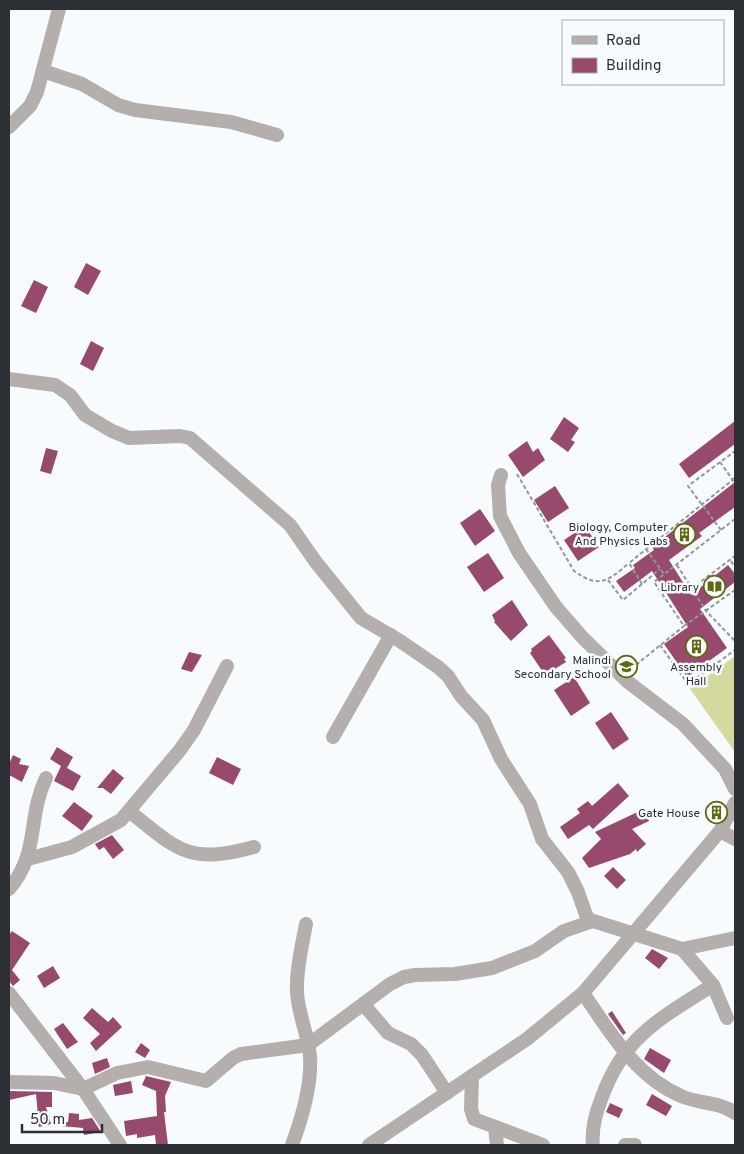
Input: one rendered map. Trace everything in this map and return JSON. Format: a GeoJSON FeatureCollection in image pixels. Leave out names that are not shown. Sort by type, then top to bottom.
{"type":"FeatureCollection","features":[{"type":"Feature","properties":{"kind":"street"},"geometry":{"type":"LineString","coordinates":[[9,127],[30,106],[37,92],[59,9]]}},
{"type":"Feature","properties":{"kind":"street"},"geometry":{"type":"LineString","coordinates":[[43,71],[82,84],[118,105],[135,110],[231,122],[277,135]]}},
{"type":"Feature","properties":{"kind":"street"},"geometry":{"type":"LineString","coordinates":[[9,379],[55,385],[70,395],[85,415],[112,431],[129,438],[180,436],[190,438],[290,525],[355,612],[438,667],[448,676],[461,696],[481,716],[501,759],[530,804],[542,839],[568,872],[578,892],[586,915],[593,921],[682,949],[735,938]]}},
{"type":"Feature","properties":{"kind":"street"},"geometry":{"type":"LineString","coordinates":[[501,475],[498,485],[500,516],[519,553],[556,607],[583,638],[621,676],[683,724],[726,769],[735,789]]}},
{"type":"Feature","properties":{"kind":"street"},"geometry":{"type":"LineString","coordinates":[[333,737],[391,635]]}},
{"type":"Feature","properties":{"kind":"street"},"geometry":{"type":"LineString","coordinates":[[28,859],[72,847],[110,827],[129,811],[188,740],[228,666]]}},
{"type":"Feature","properties":{"kind":"street"},"geometry":{"type":"LineString","coordinates":[[9,889],[28,859],[38,795],[46,778]]}},
{"type":"Feature","properties":{"kind":"street"},"geometry":{"type":"LineString","coordinates":[[369,1145],[527,1039],[583,993],[720,831],[735,803]]}},
{"type":"Feature","properties":{"kind":"street"},"geometry":{"type":"LineString","coordinates":[[129,811],[179,850],[207,855],[222,854],[254,847]]}},
{"type":"Feature","properties":{"kind":"street"},"geometry":{"type":"LineString","coordinates":[[720,831],[735,839]]}},
{"type":"Feature","properties":{"kind":"street"},"geometry":{"type":"LineString","coordinates":[[9,1082],[54,1083],[83,1089],[117,1073],[143,1067],[206,1081],[233,1058],[241,1054],[308,1045],[390,984],[404,977],[455,974],[492,968],[535,951],[564,931],[593,921]]}},
{"type":"Feature","properties":{"kind":"street"},"geometry":{"type":"LineString","coordinates":[[292,1145],[306,1100],[309,1067],[308,1045],[299,1014],[297,991],[300,950],[306,924]]}},
{"type":"Feature","properties":{"kind":"street"},"geometry":{"type":"LineString","coordinates":[[682,949],[713,986],[727,1018]]}},
{"type":"Feature","properties":{"kind":"street"},"geometry":{"type":"LineString","coordinates":[[593,1145],[593,1130],[598,1105],[618,1060],[624,1052],[641,1034],[713,986]]}},
{"type":"Feature","properties":{"kind":"street"},"geometry":{"type":"LineString","coordinates":[[9,993],[83,1089],[120,1145]]}},
{"type":"Feature","properties":{"kind":"street"},"geometry":{"type":"LineString","coordinates":[[583,993],[624,1052],[646,1076],[680,1096],[710,1102],[735,1113]]}},
{"type":"Feature","properties":{"kind":"street"},"geometry":{"type":"LineString","coordinates":[[364,1005],[388,1033],[414,1047],[428,1062],[447,1093]]}},
{"type":"Feature","properties":{"kind":"street"},"geometry":{"type":"LineString","coordinates":[[472,1076],[472,1116],[474,1119],[543,1145]]}},
{"type":"Feature","properties":{"kind":"street"},"geometry":{"type":"LineString","coordinates":[[495,1128],[497,1145]]}},
{"type":"Feature","properties":{"kind":"street"},"geometry":{"type":"LineString","coordinates":[[625,1145],[635,1145]]}},
{"type":"Feature","properties":{"kind":"path"},"geometry":{"type":"LineString","coordinates":[[721,530],[688,486],[735,451]]}},
{"type":"Feature","properties":{"kind":"path"},"geometry":{"type":"LineString","coordinates":[[720,462],[734,479],[735,483]]}},
{"type":"Feature","properties":{"kind":"path"},"geometry":{"type":"LineString","coordinates":[[517,474],[574,571],[594,581],[608,580],[734,479]]}},
{"type":"Feature","properties":{"kind":"path"},"geometry":{"type":"LineString","coordinates":[[684,626],[654,582],[735,519]]}},
{"type":"Feature","properties":{"kind":"path"},"geometry":{"type":"LineString","coordinates":[[646,549],[664,575]]}},
{"type":"Feature","properties":{"kind":"path"},"geometry":{"type":"LineString","coordinates":[[691,589],[735,556]]}},
{"type":"Feature","properties":{"kind":"path"},"geometry":{"type":"LineString","coordinates":[[730,560],[735,567]]}},
{"type":"Feature","properties":{"kind":"path"},"geometry":{"type":"LineString","coordinates":[[629,563],[642,584]]}},
{"type":"Feature","properties":{"kind":"path"},"geometry":{"type":"LineString","coordinates":[[677,565],[706,611],[735,642]]}},
{"type":"Feature","properties":{"kind":"path"},"geometry":{"type":"LineString","coordinates":[[608,580],[623,600],[660,569]]}},
{"type":"Feature","properties":{"kind":"path"},"geometry":{"type":"LineString","coordinates":[[621,676],[684,626],[735,590]]}},
{"type":"Feature","properties":{"kind":"path"},"geometry":{"type":"LineString","coordinates":[[660,645],[688,684],[735,650]]}},
{"type":"Feature","properties":{"kind":"green space"},"geometry":{"type":"Polygon","coordinates":[[[735,656],[735,752],[690,689],[735,656]]]}},
{"type":"Feature","properties":{"kind":"building"},"geometry":{"type":"Polygon","coordinates":[[[86,263],[101,271],[88,295],[74,287],[86,263]]]}},
{"type":"Feature","properties":{"kind":"building"},"geometry":{"type":"Polygon","coordinates":[[[34,280],[48,287],[36,313],[21,306],[34,280]]]}},
{"type":"Feature","properties":{"kind":"building"},"geometry":{"type":"Polygon","coordinates":[[[91,341],[104,348],[93,371],[80,364],[91,341]]]}},
{"type":"Feature","properties":{"kind":"building"},"geometry":{"type":"Polygon","coordinates":[[[564,417],[579,428],[571,440],[575,442],[568,452],[550,439],[564,417]]]}},
{"type":"Feature","properties":{"kind":"building"},"geometry":{"type":"Polygon","coordinates":[[[735,421],[735,444],[689,478],[679,464],[735,421]]]}},
{"type":"Feature","properties":{"kind":"building"},"geometry":{"type":"Polygon","coordinates":[[[527,441],[533,452],[538,448],[545,460],[523,477],[508,455],[527,441]]]}},
{"type":"Feature","properties":{"kind":"building"},"geometry":{"type":"Polygon","coordinates":[[[46,448],[58,451],[51,474],[40,471],[46,448]]]}},
{"type":"Feature","properties":{"kind":"building"},"geometry":{"type":"Polygon","coordinates":[[[735,482],[735,507],[699,533],[702,536],[669,560],[691,595],[728,565],[735,574],[735,582],[700,609],[727,648],[687,677],[664,644],[688,627],[652,571],[624,592],[616,581],[635,568],[633,565],[654,550],[652,547],[735,482]]]}},
{"type":"Feature","properties":{"kind":"building"},"geometry":{"type":"Polygon","coordinates":[[[555,486],[569,508],[548,522],[534,500],[555,486]]]}},
{"type":"Feature","properties":{"kind":"building"},"geometry":{"type":"Polygon","coordinates":[[[480,509],[495,531],[475,546],[460,523],[480,509]]]}},
{"type":"Feature","properties":{"kind":"building"},"geometry":{"type":"Polygon","coordinates":[[[585,526],[599,547],[578,561],[564,540],[585,526]]]}},
{"type":"Feature","properties":{"kind":"building"},"geometry":{"type":"Polygon","coordinates":[[[488,553],[504,578],[484,592],[467,567],[488,553]]]}},
{"type":"Feature","properties":{"kind":"building"},"geometry":{"type":"Polygon","coordinates":[[[512,600],[528,625],[511,641],[494,622],[492,615],[512,600]]]}},
{"type":"Feature","properties":{"kind":"building"},"geometry":{"type":"Polygon","coordinates":[[[549,635],[566,658],[564,659],[566,662],[545,675],[530,653],[531,649],[549,635]]]}},
{"type":"Feature","properties":{"kind":"building"},"geometry":{"type":"Polygon","coordinates":[[[189,652],[202,655],[192,672],[181,669],[189,652]]]}},
{"type":"Feature","properties":{"kind":"building"},"geometry":{"type":"Polygon","coordinates":[[[574,677],[590,703],[571,716],[554,690],[574,677]]]}},
{"type":"Feature","properties":{"kind":"building"},"geometry":{"type":"Polygon","coordinates":[[[611,712],[629,739],[613,750],[595,723],[611,712]]]}},
{"type":"Feature","properties":{"kind":"building"},"geometry":{"type":"Polygon","coordinates":[[[57,747],[73,757],[67,768],[81,776],[73,791],[54,781],[61,766],[50,759],[57,747]]]}},
{"type":"Feature","properties":{"kind":"building"},"geometry":{"type":"Polygon","coordinates":[[[13,755],[21,759],[19,764],[29,766],[22,782],[9,775],[9,764],[13,755]]]}},
{"type":"Feature","properties":{"kind":"building"},"geometry":{"type":"Polygon","coordinates":[[[217,757],[241,769],[233,785],[209,773],[217,757]]]}},
{"type":"Feature","properties":{"kind":"building"},"geometry":{"type":"Polygon","coordinates":[[[113,769],[124,778],[111,794],[103,788],[97,788],[113,769]]]}},
{"type":"Feature","properties":{"kind":"building"},"geometry":{"type":"Polygon","coordinates":[[[618,783],[629,796],[593,829],[589,825],[568,839],[560,827],[580,813],[577,809],[588,801],[592,806],[618,783]]]}},
{"type":"Feature","properties":{"kind":"building"},"geometry":{"type":"Polygon","coordinates":[[[74,802],[93,816],[82,831],[62,816],[74,802]]]}},
{"type":"Feature","properties":{"kind":"building","name":"Gate House"},"geometry":{"type":"Polygon","coordinates":[[[715,804],[722,809],[716,820],[708,814],[715,804]]]}},
{"type":"Feature","properties":{"kind":"building"},"geometry":{"type":"Polygon","coordinates":[[[644,809],[649,821],[632,829],[646,844],[637,852],[636,849],[630,854],[589,868],[582,858],[601,839],[595,832],[644,809]]]}},
{"type":"Feature","properties":{"kind":"building"},"geometry":{"type":"Polygon","coordinates":[[[112,835],[124,850],[113,859],[104,847],[99,850],[95,844],[112,835]]]}},
{"type":"Feature","properties":{"kind":"building"},"geometry":{"type":"Polygon","coordinates":[[[613,867],[626,880],[617,889],[604,876],[613,867]]]}},
{"type":"Feature","properties":{"kind":"building"},"geometry":{"type":"Polygon","coordinates":[[[12,931],[30,943],[12,970],[20,980],[13,986],[9,981],[9,935],[12,931]]]}},
{"type":"Feature","properties":{"kind":"building"},"geometry":{"type":"Polygon","coordinates":[[[652,949],[668,958],[659,969],[645,958],[652,949]]]}},
{"type":"Feature","properties":{"kind":"building"},"geometry":{"type":"Polygon","coordinates":[[[53,966],[60,978],[44,988],[37,976],[53,966]]]}},
{"type":"Feature","properties":{"kind":"building"},"geometry":{"type":"Polygon","coordinates":[[[92,1008],[108,1022],[113,1017],[122,1027],[96,1051],[90,1043],[100,1034],[83,1018],[92,1008]]]}},
{"type":"Feature","properties":{"kind":"building"},"geometry":{"type":"Polygon","coordinates":[[[612,1011],[626,1033],[623,1035],[608,1014],[612,1011]]]}},
{"type":"Feature","properties":{"kind":"building"},"geometry":{"type":"Polygon","coordinates":[[[63,1023],[78,1042],[67,1049],[54,1029],[63,1023]]]}},
{"type":"Feature","properties":{"kind":"building"},"geometry":{"type":"Polygon","coordinates":[[[141,1043],[150,1050],[145,1058],[135,1052],[141,1043]]]}},
{"type":"Feature","properties":{"kind":"building"},"geometry":{"type":"Polygon","coordinates":[[[650,1048],[671,1060],[664,1073],[644,1059],[650,1048]]]}},
{"type":"Feature","properties":{"kind":"building"},"geometry":{"type":"Polygon","coordinates":[[[107,1058],[110,1067],[95,1074],[92,1063],[107,1058]]]}},
{"type":"Feature","properties":{"kind":"building"},"geometry":{"type":"Polygon","coordinates":[[[146,1076],[171,1082],[165,1096],[166,1112],[164,1112],[168,1145],[156,1145],[155,1135],[137,1138],[137,1134],[126,1136],[124,1121],[157,1116],[156,1091],[142,1085],[146,1076]]]}},
{"type":"Feature","properties":{"kind":"building"},"geometry":{"type":"Polygon","coordinates":[[[131,1081],[133,1093],[115,1096],[113,1085],[131,1081]]]}},
{"type":"Feature","properties":{"kind":"building"},"geometry":{"type":"Polygon","coordinates":[[[9,1091],[52,1092],[52,1107],[46,1107],[51,1124],[39,1127],[36,1116],[38,1116],[36,1094],[9,1100],[9,1091]]]}},
{"type":"Feature","properties":{"kind":"building"},"geometry":{"type":"Polygon","coordinates":[[[652,1094],[672,1106],[666,1116],[646,1105],[652,1094]]]}},
{"type":"Feature","properties":{"kind":"building"},"geometry":{"type":"Polygon","coordinates":[[[610,1103],[623,1109],[619,1118],[606,1112],[610,1103]]]}},
{"type":"Feature","properties":{"kind":"building"},"geometry":{"type":"Polygon","coordinates":[[[69,1113],[79,1114],[79,1120],[92,1118],[101,1132],[84,1135],[83,1128],[61,1126],[61,1123],[68,1122],[69,1113]]]}},
{"type":"Feature","properties":{"kind":"place","name":"Biology, Computer And Physics Labs"},"geometry":{"type":"Point","coordinates":[684,534]}},
{"type":"Feature","properties":{"kind":"place","name":"Library"},"geometry":{"type":"Point","coordinates":[715,587]}},
{"type":"Feature","properties":{"kind":"place","name":"Assembly Hall"},"geometry":{"type":"Point","coordinates":[696,646]}},
{"type":"Feature","properties":{"kind":"place","name":"Malindi Secondary School"},"geometry":{"type":"Point","coordinates":[627,667]}},
{"type":"Feature","properties":{"kind":"place","name":"Gate House"},"geometry":{"type":"Point","coordinates":[716,813]}}]}
